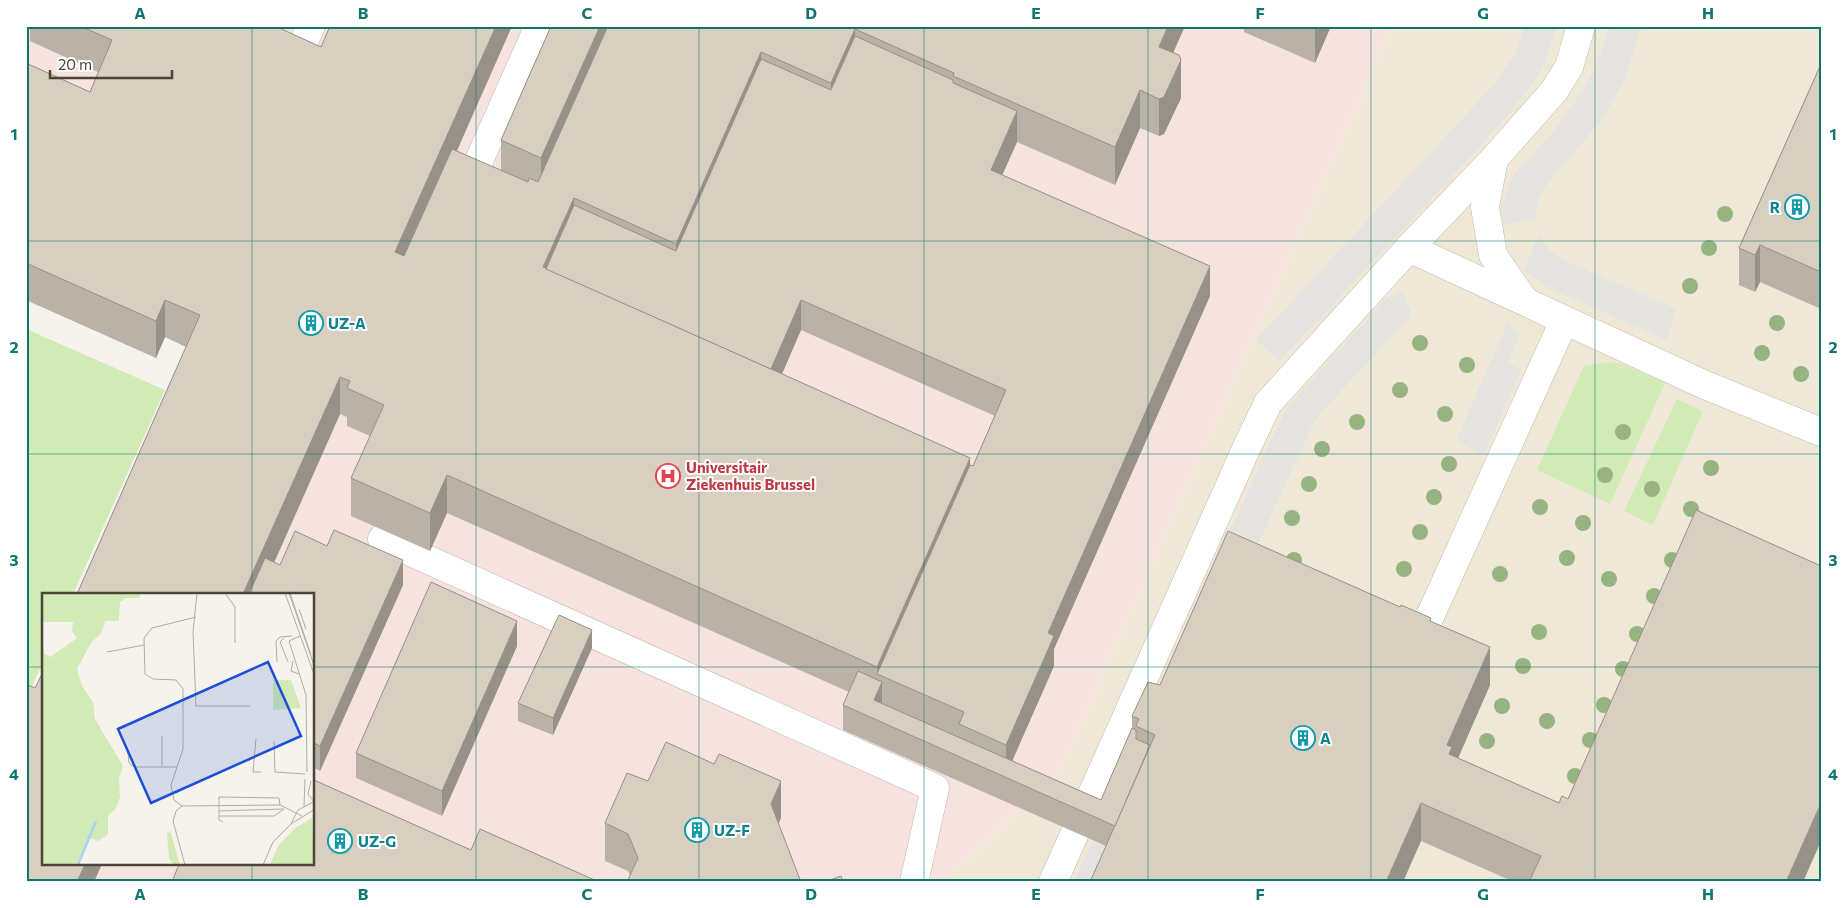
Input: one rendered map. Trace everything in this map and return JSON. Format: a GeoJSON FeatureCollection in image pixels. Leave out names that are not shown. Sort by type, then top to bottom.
{"type":"FeatureCollection","features":[{"type":"Feature","properties":{"kind":"lane"},"geometry":{"type":"LineString","coordinates":[[295,62],[311,26]]}},
{"type":"Feature","properties":{"kind":"lane"},"geometry":{"type":"LineString","coordinates":[[473,174],[539,26]]}},
{"type":"Feature","properties":{"kind":"lane"},"geometry":{"type":"LineString","coordinates":[[1053,882],[1246,448],[1268,403],[1409,248],[1494,159],[1554,91],[1569,67],[1581,26]]}},
{"type":"Feature","properties":{"kind":"lane"},"geometry":{"type":"LineString","coordinates":[[1494,159],[1484,207],[1493,255],[1524,300]]}},
{"type":"Feature","properties":{"kind":"lane"},"geometry":{"type":"LineString","coordinates":[[1409,248],[1705,385],[1821,432]]}},
{"type":"Feature","properties":{"kind":"lane"},"geometry":{"type":"LineString","coordinates":[[1422,634],[1564,321]]}},
{"type":"Feature","properties":{"kind":"lane"},"geometry":{"type":"LineString","coordinates":[[382,538],[935,788],[914,882]]}},
{"type":"Feature","properties":{"kind":"shaded area","name":"Universitair Ziekenhuis Brussel"},"geometry":{"type":"Polygon","coordinates":[[[26,26],[1392,26],[1059,773],[942,882],[26,882],[42,866],[315,866],[315,593],[93,593],[200,353],[165,337],[156,358],[26,300],[26,26]]]}},
{"type":"Feature","properties":{"kind":"shaded area"},"geometry":{"type":"Polygon","coordinates":[[[1392,26],[1821,26],[1821,882],[942,882],[1059,773],[1392,26]]]}},
{"type":"Feature","properties":{"kind":"shaded area"},"geometry":{"type":"Polygon","coordinates":[[[1525,26],[1556,26],[1543,66],[1533,83],[1481,145],[1280,361],[1256,340],[1498,80],[1515,53],[1525,26]]]}},
{"type":"Feature","properties":{"kind":"shaded area"},"geometry":{"type":"Polygon","coordinates":[[[1610,26],[1642,26],[1624,80],[1616,96],[1599,123],[1548,183],[1539,197],[1535,219],[1503,225],[1504,199],[1514,174],[1555,130],[1581,93],[1596,67],[1610,26]]]}},
{"type":"Feature","properties":{"kind":"shaded area"},"geometry":{"type":"Polygon","coordinates":[[[1539,234],[1547,248],[1559,258],[1677,309],[1666,340],[1547,287],[1524,270],[1539,234]]]}},
{"type":"Feature","properties":{"kind":"shaded area"},"geometry":{"type":"Polygon","coordinates":[[[1402,291],[1412,315],[1329,404],[1313,424],[1250,562],[1222,549],[1288,407],[1387,298],[1402,291]]]}},
{"type":"Feature","properties":{"kind":"shaded area"},"geometry":{"type":"Polygon","coordinates":[[[1508,322],[1519,337],[1508,363],[1521,370],[1484,454],[1456,441],[1508,322]]]}},
{"type":"Feature","properties":{"kind":"shaded area"},"geometry":{"type":"Polygon","coordinates":[[[1093,841],[1119,853],[1106,882],[1074,882],[1093,841]]]}},
{"type":"Feature","properties":{"kind":"green space"},"geometry":{"type":"Polygon","coordinates":[[[26,329],[165,390],[73,593],[42,593],[42,664],[27,697],[26,329]]]}},
{"type":"Feature","properties":{"kind":"green space"},"geometry":{"type":"Polygon","coordinates":[[[1608,362],[1622,364],[1665,383],[1610,504],[1537,470],[1584,366],[1608,362]]]}},
{"type":"Feature","properties":{"kind":"green space"},"geometry":{"type":"Polygon","coordinates":[[[1677,399],[1703,411],[1653,525],[1624,511],[1677,399]]]}},
{"type":"Feature","properties":{"kind":"building"},"geometry":{"type":"Polygon","coordinates":[[[80,26],[275,26],[321,47],[330,26],[496,26],[395,252],[404,256],[452,149],[528,182],[529,178],[538,182],[608,26],[1168,26],[1159,47],[1179,55],[1181,60],[1164,97],[1159,99],[1140,90],[1115,147],[953,76],[954,73],[855,29],[831,83],[761,52],[676,244],[574,198],[543,267],[970,458],[877,667],[447,475],[430,513],[351,478],[384,405],[347,388],[350,381],[340,377],[243,593],[77,593],[200,315],[165,300],[156,321],[26,263],[26,63],[90,92],[112,40],[80,26]]]}},
{"type":"Feature","properties":{"kind":"building"},"geometry":{"type":"Polygon","coordinates":[[[551,26],[600,26],[541,158],[501,140],[551,26]]]}},
{"type":"Feature","properties":{"kind":"building"},"geometry":{"type":"Polygon","coordinates":[[[855,36],[1017,111],[991,170],[1210,266],[1048,633],[1054,636],[1006,745],[959,724],[964,712],[877,674],[970,465],[973,466],[1006,390],[801,300],[771,369],[546,269],[574,205],[676,251],[761,59],[831,90],[855,36]]]}},
{"type":"Feature","properties":{"kind":"building","name":"R"},"geometry":{"type":"Polygon","coordinates":[[[1821,64],[1821,272],[1760,245],[1755,255],[1739,248],[1821,64]]]}},
{"type":"Feature","properties":{"kind":"building"},"geometry":{"type":"Polygon","coordinates":[[[1696,510],[1821,566],[1821,803],[1786,882],[1529,882],[1541,856],[1421,803],[1386,882],[1090,882],[1155,735],[1136,726],[1139,719],[1132,716],[1148,682],[1160,685],[1228,531],[1400,607],[1401,605],[1431,618],[1430,621],[1490,647],[1447,745],[1452,747],[1449,754],[1559,803],[1562,796],[1568,799],[1696,510]]]}},
{"type":"Feature","properties":{"kind":"building"},"geometry":{"type":"Polygon","coordinates":[[[334,530],[403,560],[320,746],[315,744],[315,593],[249,593],[265,558],[280,565],[295,531],[327,546],[334,530]]]}},
{"type":"Feature","properties":{"kind":"building"},"geometry":{"type":"Polygon","coordinates":[[[431,582],[517,621],[442,791],[356,753],[431,582]]]}},
{"type":"Feature","properties":{"kind":"building"},"geometry":{"type":"Polygon","coordinates":[[[559,615],[592,630],[553,718],[518,703],[559,615]]]}},
{"type":"Feature","properties":{"kind":"building"},"geometry":{"type":"Polygon","coordinates":[[[858,671],[882,682],[874,700],[1101,800],[1132,728],[1136,730],[1136,739],[1150,745],[1115,826],[843,705],[858,671]]]}},
{"type":"Feature","properties":{"kind":"building"},"geometry":{"type":"Polygon","coordinates":[[[42,674],[42,866],[84,866],[77,882],[26,882],[26,684],[35,688],[42,674]]]}},
{"type":"Feature","properties":{"kind":"building","name":"UZ-F"},"geometry":{"type":"Polygon","coordinates":[[[666,742],[714,764],[719,754],[781,781],[771,804],[801,882],[627,882],[638,858],[628,834],[605,823],[627,773],[648,781],[666,742]]]}},
{"type":"Feature","properties":{"kind":"building"},"geometry":{"type":"Polygon","coordinates":[[[315,780],[471,850],[480,829],[599,882],[172,882],[178,866],[315,866],[315,780]]]}},
{"type":"Feature","properties":{"kind":"building"},"geometry":{"type":"Polygon","coordinates":[[[841,876],[843,882],[825,882],[841,876]]]}},
{"type":"Feature","properties":{"kind":"place","name":"R"},"geometry":{"type":"Point","coordinates":[1797,207]}},
{"type":"Feature","properties":{"kind":"place","name":"UZ-A"},"geometry":{"type":"Point","coordinates":[311,323]}},
{"type":"Feature","properties":{"kind":"place","name":"Universitair Ziekenhuis Brussel"},"geometry":{"type":"Point","coordinates":[668,476]}},
{"type":"Feature","properties":{"kind":"place","name":"A"},"geometry":{"type":"Point","coordinates":[1303,738]}},
{"type":"Feature","properties":{"kind":"place","name":"UZ-F"},"geometry":{"type":"Point","coordinates":[697,830]}},
{"type":"Feature","properties":{"kind":"place","name":"UZ-G"},"geometry":{"type":"Point","coordinates":[340,841]}}]}
